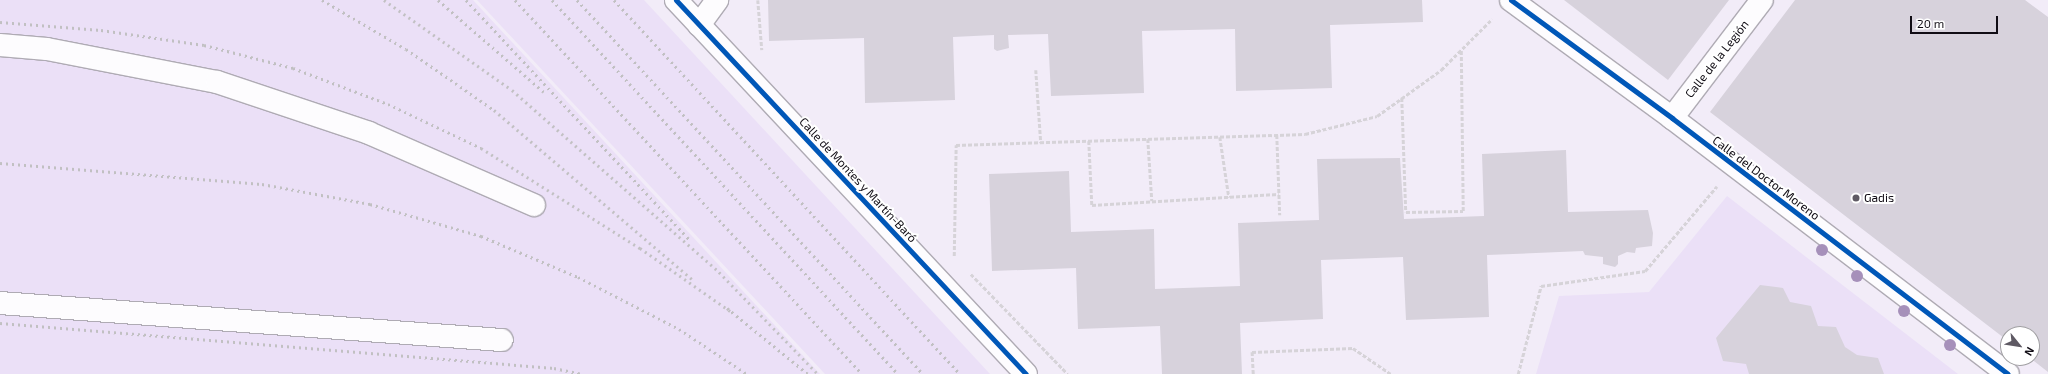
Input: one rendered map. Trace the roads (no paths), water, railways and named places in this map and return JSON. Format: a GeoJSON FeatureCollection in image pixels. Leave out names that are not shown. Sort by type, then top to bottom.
{"type":"FeatureCollection","features":[{"type":"Feature","properties":{"kind":"street","name":"Calle de Montes y Martín-Baró"},"geometry":{"type":"LineString","coordinates":[[676,0],[1026,374]]}},
{"type":"Feature","properties":{"kind":"street"},"geometry":{"type":"LineString","coordinates":[[699,25],[718,0]]}},
{"type":"Feature","properties":{"kind":"street","name":"Calle del Doctor Moreno"},"geometry":{"type":"LineString","coordinates":[[1511,0],[1672,118],[1733,167],[2008,374]]}},
{"type":"Feature","properties":{"kind":"street","name":"Calle de la Legión"},"geometry":{"type":"LineString","coordinates":[[1672,118],[1762,0]]}},
{"type":"Feature","properties":{"kind":"street"},"geometry":{"type":"LineString","coordinates":[[0,45],[47,49],[217,82],[369,132],[534,205]]}},
{"type":"Feature","properties":{"kind":"street"},"geometry":{"type":"LineString","coordinates":[[0,303],[502,340]]}},
{"type":"Feature","properties":{"kind":"railway"},"geometry":{"type":"LineString","coordinates":[[322,0],[406,49],[494,110],[693,280]]}},
{"type":"Feature","properties":{"kind":"railway"},"geometry":{"type":"LineString","coordinates":[[384,0],[512,90],[719,272],[818,374]]}},
{"type":"Feature","properties":{"kind":"railway"},"geometry":{"type":"LineString","coordinates":[[438,0],[544,92]]}},
{"type":"Feature","properties":{"kind":"railway"},"geometry":{"type":"LineString","coordinates":[[466,0],[690,240]]}},
{"type":"Feature","properties":{"kind":"railway"},"geometry":{"type":"LineString","coordinates":[[515,0],[862,374]]}},
{"type":"Feature","properties":{"kind":"railway"},"geometry":{"type":"LineString","coordinates":[[552,0],[898,374]]}},
{"type":"Feature","properties":{"kind":"railway"},"geometry":{"type":"LineString","coordinates":[[577,0],[923,374]]}},
{"type":"Feature","properties":{"kind":"railway"},"geometry":{"type":"LineString","coordinates":[[614,0],[960,374]]}},
{"type":"Feature","properties":{"kind":"railway"},"geometry":{"type":"LineString","coordinates":[[0,22],[101,30],[204,45],[293,68],[388,104],[481,148],[640,248],[730,311]]}},
{"type":"Feature","properties":{"kind":"railway"},"geometry":{"type":"LineString","coordinates":[[0,163],[262,184],[370,204],[481,236],[578,277],[679,329],[747,374]]}},
{"type":"Feature","properties":{"kind":"railway"},"geometry":{"type":"LineString","coordinates":[[727,308],[808,374]]}},
{"type":"Feature","properties":{"kind":"railway"},"geometry":{"type":"LineString","coordinates":[[0,323],[554,368],[583,374]]}},
{"type":"Feature","properties":{"kind":"place","name":"Gadis"},"geometry":{"type":"Point","coordinates":[1856,198]}}]}
